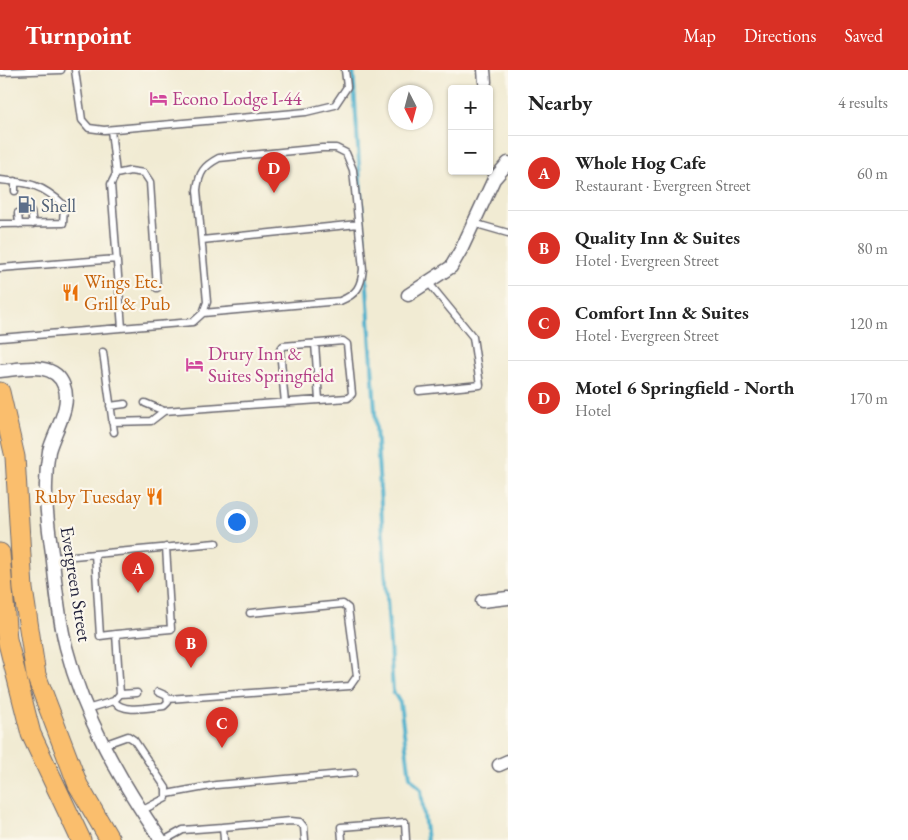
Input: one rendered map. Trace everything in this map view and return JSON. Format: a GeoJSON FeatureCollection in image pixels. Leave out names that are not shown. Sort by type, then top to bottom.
{"type":"FeatureCollection","features":[{"type":"Feature","properties":{"kind":"main road"},"geometry":{"type":"LineString","coordinates":[[0,392],[15,457],[23,589],[36,675],[78,785],[110,840]]}},
{"type":"Feature","properties":{"kind":"main road"},"geometry":{"type":"LineString","coordinates":[[0,553],[7,638],[31,734],[81,840]]}},
{"type":"Feature","properties":{"kind":"street"},"geometry":{"type":"LineString","coordinates":[[408,295],[451,267],[494,179],[508,163]]}},
{"type":"Feature","properties":{"kind":"street","name":"Evergreen Street"},"geometry":{"type":"LineString","coordinates":[[0,371],[35,367],[48,370],[60,378],[65,389],[66,405],[50,448],[46,500],[58,610],[66,646],[87,709],[103,745],[141,811],[163,840]]}},
{"type":"Feature","properties":{"kind":"street"},"geometry":{"type":"LineString","coordinates":[[482,601],[508,598]]}},
{"type":"Feature","properties":{"kind":"lane"},"geometry":{"type":"LineString","coordinates":[[0,72],[61,70]]}},
{"type":"Feature","properties":{"kind":"lane"},"geometry":{"type":"LineString","coordinates":[[76,70],[82,120],[88,128],[111,130],[306,112],[328,107],[335,105],[343,95],[346,87],[345,70]]}},
{"type":"Feature","properties":{"kind":"lane"},"geometry":{"type":"LineString","coordinates":[[111,130],[116,174],[111,184],[122,328]]}},
{"type":"Feature","properties":{"kind":"lane"},"geometry":{"type":"LineString","coordinates":[[0,338],[193,322],[203,313],[207,302],[197,190],[198,176],[206,165],[219,158],[275,152],[336,148],[346,153],[353,170],[363,269],[362,285],[353,296],[340,301],[203,313]]}},
{"type":"Feature","properties":{"kind":"lane"},"geometry":{"type":"LineString","coordinates":[[116,174],[130,170],[144,173],[150,182],[156,288]]}},
{"type":"Feature","properties":{"kind":"lane"},"geometry":{"type":"LineString","coordinates":[[0,180],[15,181],[48,191],[64,205],[63,223],[0,224]]}},
{"type":"Feature","properties":{"kind":"lane"},"geometry":{"type":"LineString","coordinates":[[15,181],[15,191]]}},
{"type":"Feature","properties":{"kind":"lane"},"geometry":{"type":"LineString","coordinates":[[31,212],[33,224]]}},
{"type":"Feature","properties":{"kind":"lane"},"geometry":{"type":"LineString","coordinates":[[18,213],[19,224]]}},
{"type":"Feature","properties":{"kind":"lane"},"geometry":{"type":"LineString","coordinates":[[473,223],[508,234]]}},
{"type":"Feature","properties":{"kind":"lane"},"geometry":{"type":"LineString","coordinates":[[202,240],[358,224]]}},
{"type":"Feature","properties":{"kind":"lane"},"geometry":{"type":"LineString","coordinates":[[0,268],[117,259]]}},
{"type":"Feature","properties":{"kind":"lane"},"geometry":{"type":"LineString","coordinates":[[419,391],[480,385],[473,337],[428,282]]}},
{"type":"Feature","properties":{"kind":"lane"},"geometry":{"type":"LineString","coordinates":[[145,402],[164,411],[285,403],[348,398],[352,394],[348,344],[343,341],[283,346],[280,350],[285,403]]}},
{"type":"Feature","properties":{"kind":"lane"},"geometry":{"type":"LineString","coordinates":[[315,343],[319,400]]}},
{"type":"Feature","properties":{"kind":"lane"},"geometry":{"type":"LineString","coordinates":[[103,352],[114,432]]}},
{"type":"Feature","properties":{"kind":"lane"},"geometry":{"type":"LineString","coordinates":[[110,406],[124,404]]}},
{"type":"Feature","properties":{"kind":"lane"},"geometry":{"type":"LineString","coordinates":[[112,422],[151,421],[164,411]]}},
{"type":"Feature","properties":{"kind":"lane"},"geometry":{"type":"LineString","coordinates":[[52,558],[216,543]]}},
{"type":"Feature","properties":{"kind":"lane"},"geometry":{"type":"LineString","coordinates":[[95,554],[100,636],[171,629],[166,547]]}},
{"type":"Feature","properties":{"kind":"lane"},"geometry":{"type":"LineString","coordinates":[[168,699],[350,686],[355,682],[357,676],[348,608],[342,604],[250,613]]}},
{"type":"Feature","properties":{"kind":"lane"},"geometry":{"type":"LineString","coordinates":[[87,709],[114,702],[120,694],[116,634]]}},
{"type":"Feature","properties":{"kind":"lane"},"geometry":{"type":"LineString","coordinates":[[158,692],[164,693],[168,699]]}},
{"type":"Feature","properties":{"kind":"lane"},"geometry":{"type":"LineString","coordinates":[[120,694],[137,693]]}},
{"type":"Feature","properties":{"kind":"lane"},"geometry":{"type":"LineString","coordinates":[[114,702],[121,707],[132,708],[164,706],[168,699]]}},
{"type":"Feature","properties":{"kind":"lane"},"geometry":{"type":"LineString","coordinates":[[103,745],[128,736],[134,740],[166,788],[166,798],[141,811]]}},
{"type":"Feature","properties":{"kind":"lane"},"geometry":{"type":"LineString","coordinates":[[167,794],[216,785],[354,773]]}},
{"type":"Feature","properties":{"kind":"lane"},"geometry":{"type":"LineString","coordinates":[[163,840],[183,830],[291,820],[300,822],[304,827],[305,840]]}},
{"type":"Feature","properties":{"kind":"lane"},"geometry":{"type":"LineString","coordinates":[[342,840],[341,827],[405,822],[406,840]]}},
{"type":"Feature","properties":{"kind":"lane"},"geometry":{"type":"LineString","coordinates":[[223,827],[224,840]]}},
{"type":"Feature","properties":{"kind":"waterway"},"geometry":{"type":"LineString","coordinates":[[353,70],[393,691],[400,703],[410,777],[421,790],[427,840]]}},
{"type":"Feature","properties":{"kind":"place","name":"Econo Lodge I-44"},"geometry":{"type":"Point","coordinates":[158,98]}},
{"type":"Feature","properties":{"kind":"place","name":"Motel 6 Springfield - North"},"geometry":{"type":"Point","coordinates":[274,193]}},
{"type":"Feature","properties":{"kind":"place","name":"Shell"},"geometry":{"type":"Point","coordinates":[27,205]}},
{"type":"Feature","properties":{"kind":"place","name":"Wings Etc. Grill & Pub"},"geometry":{"type":"Point","coordinates":[70,292]}},
{"type":"Feature","properties":{"kind":"place","name":"Drury Inn & Suites Springfield"},"geometry":{"type":"Point","coordinates":[194,364]}},
{"type":"Feature","properties":{"kind":"place","name":"Ruby Tuesday"},"geometry":{"type":"Point","coordinates":[155,496]}},
{"type":"Feature","properties":{"kind":"place","name":"Whole Hog Cafe"},"geometry":{"type":"Point","coordinates":[138,593]}},
{"type":"Feature","properties":{"kind":"place","name":"Quality Inn & Suites"},"geometry":{"type":"Point","coordinates":[191,668]}},
{"type":"Feature","properties":{"kind":"place","name":"Comfort Inn & Suites"},"geometry":{"type":"Point","coordinates":[222,748]}}]}
